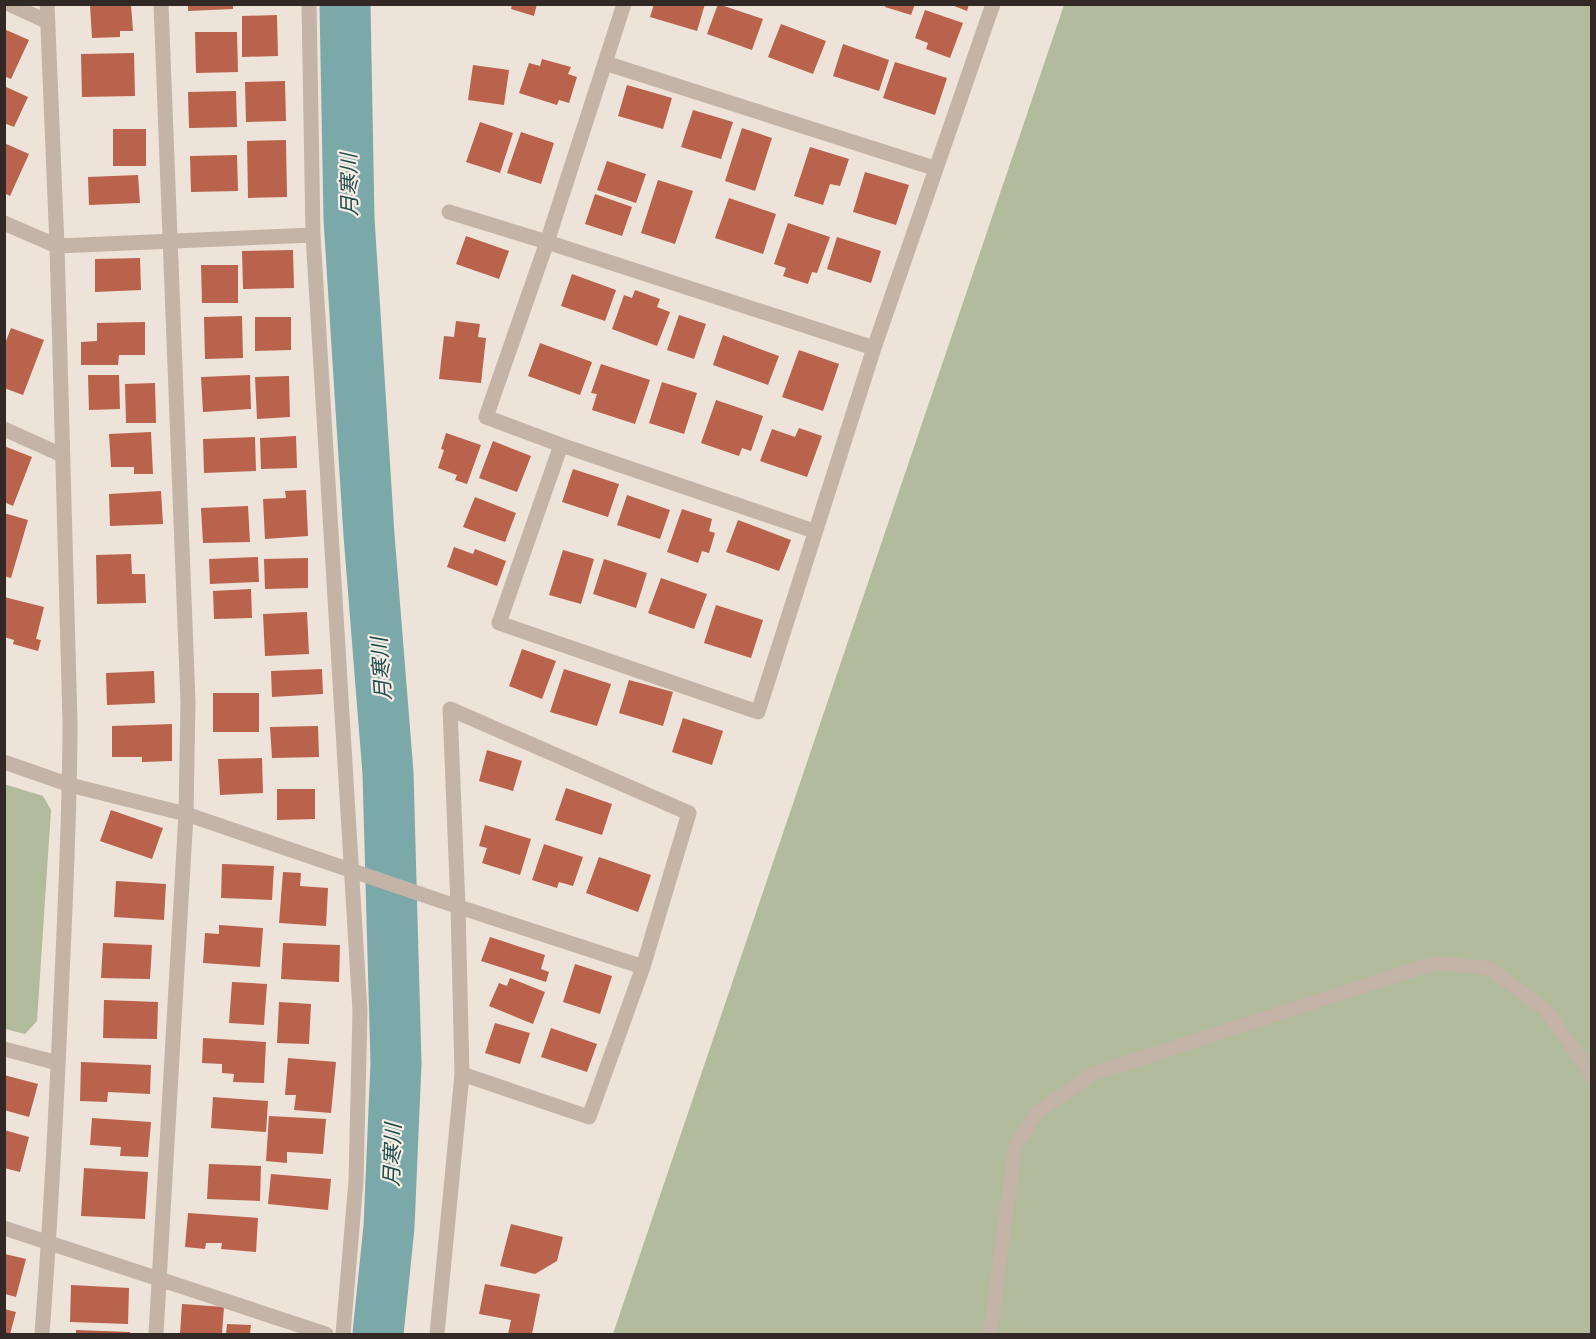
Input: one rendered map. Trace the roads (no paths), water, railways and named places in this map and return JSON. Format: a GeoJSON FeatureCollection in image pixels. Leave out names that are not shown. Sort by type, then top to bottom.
{"type":"FeatureCollection","features":[{"type":"Feature","properties":{"kind":"street"},"geometry":{"type":"LineString","coordinates":[[9,4],[48,22]]}},
{"type":"Feature","properties":{"kind":"street"},"geometry":{"type":"LineString","coordinates":[[42,1335],[49,1244],[70,785],[57,246],[47,4]]}},
{"type":"Feature","properties":{"kind":"street"},"geometry":{"type":"LineString","coordinates":[[156,1335],[186,814],[188,702],[161,4]]}},
{"type":"Feature","properties":{"kind":"street"},"geometry":{"type":"LineString","coordinates":[[309,4],[313,235],[360,1011],[356,1181],[344,1335]]}},
{"type":"Feature","properties":{"kind":"street"},"geometry":{"type":"LineString","coordinates":[[624,4],[548,242],[486,417],[561,445],[814,531]]}},
{"type":"Feature","properties":{"kind":"street"},"geometry":{"type":"LineString","coordinates":[[561,445],[499,623],[758,712],[874,348],[934,168],[993,4]]}},
{"type":"Feature","properties":{"kind":"street"},"geometry":{"type":"LineString","coordinates":[[604,63],[934,168]]}},
{"type":"Feature","properties":{"kind":"street"},"geometry":{"type":"LineString","coordinates":[[449,212],[874,348]]}},
{"type":"Feature","properties":{"kind":"street"},"geometry":{"type":"LineString","coordinates":[[4,223],[57,246],[313,235]]}},
{"type":"Feature","properties":{"kind":"street"},"geometry":{"type":"LineString","coordinates":[[4,429],[62,455]]}},
{"type":"Feature","properties":{"kind":"street"},"geometry":{"type":"LineString","coordinates":[[437,1335],[462,1074],[450,710],[689,813],[643,967],[589,1117],[462,1074]]}},
{"type":"Feature","properties":{"kind":"street"},"geometry":{"type":"LineString","coordinates":[[4,762],[70,785],[186,814],[353,872],[643,967]]}},
{"type":"Feature","properties":{"kind":"street"},"geometry":{"type":"LineString","coordinates":[[4,1049],[58,1063]]}},
{"type":"Feature","properties":{"kind":"street"},"geometry":{"type":"LineString","coordinates":[[4,1228],[326,1335]]}},
{"type":"Feature","properties":{"kind":"lane"},"geometry":{"type":"LineString","coordinates":[[990,1335],[1015,1147],[1038,1112],[1093,1074],[1435,963],[1489,968],[1546,1010],[1592,1077]]}},
{"type":"Feature","properties":{"kind":"waterway","name":"月寒川"},"geometry":{"type":"LineString","coordinates":[[345,4],[349,219],[369,535],[388,773],[396,1063],[389,1227],[378,1334]]}}]}
